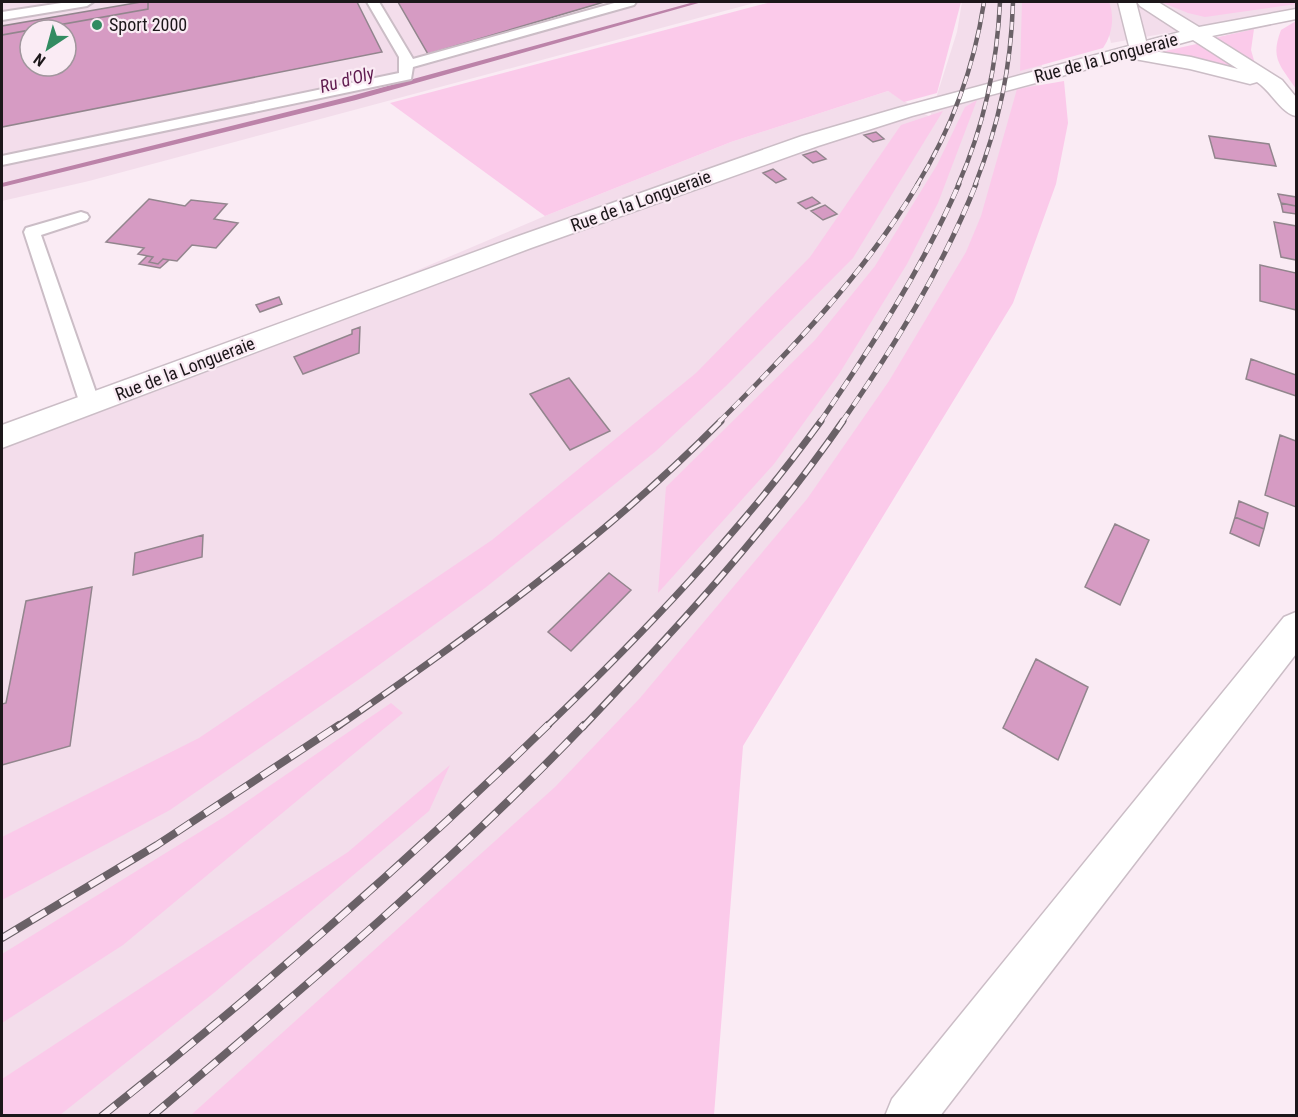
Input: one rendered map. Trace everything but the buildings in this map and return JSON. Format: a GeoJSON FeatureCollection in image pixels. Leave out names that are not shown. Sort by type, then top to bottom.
{"type":"FeatureCollection","features":[{"type":"Feature","properties":{"kind":"street"},"geometry":{"type":"LineString","coordinates":[[1127,2],[1133,51],[1275,84]]}},
{"type":"Feature","properties":{"kind":"street"},"geometry":{"type":"LineString","coordinates":[[1146,2],[1275,84],[1296,110]]}},
{"type":"Feature","properties":{"kind":"street","name":"Rue de la Longueraie"},"geometry":{"type":"LineString","coordinates":[[2,437],[511,247],[810,141],[905,112],[1198,33],[1296,14]]}},
{"type":"Feature","properties":{"kind":"street"},"geometry":{"type":"LineString","coordinates":[[1273,19],[1265,46],[1275,84]]}},
{"type":"Feature","properties":{"kind":"street"},"geometry":{"type":"LineString","coordinates":[[909,1116],[1296,628]]}},
{"type":"Feature","properties":{"kind":"lane"},"geometry":{"type":"LineString","coordinates":[[2,16],[87,2]]}},
{"type":"Feature","properties":{"kind":"lane"},"geometry":{"type":"LineString","coordinates":[[2,161],[405,76],[406,57],[373,2]]}},
{"type":"Feature","properties":{"kind":"lane"},"geometry":{"type":"LineString","coordinates":[[406,65],[630,2]]}},
{"type":"Feature","properties":{"kind":"lane"},"geometry":{"type":"LineString","coordinates":[[81,217],[32,232],[90,404]]}},
{"type":"Feature","properties":{"kind":"shaded area"},"geometry":{"type":"Polygon","coordinates":[[[2,2],[758,2],[89,181],[2,201],[2,2]]]}},
{"type":"Feature","properties":{"kind":"shaded area"},"geometry":{"type":"Polygon","coordinates":[[[771,2],[961,2],[937,93],[904,102],[888,91],[731,142],[545,216],[390,103],[771,2]]]}},
{"type":"Feature","properties":{"kind":"shaded area"},"geometry":{"type":"Polygon","coordinates":[[[962,2],[1046,2],[1045,50],[1015,202],[964,355],[298,1115],[2,1115],[2,447],[545,216],[731,142],[888,91],[930,117],[957,32],[962,2]]]}},
{"type":"Feature","properties":{"kind":"shaded area"},"geometry":{"type":"Polygon","coordinates":[[[1022,2],[1109,2],[1112,26],[1109,37],[1103,48],[1020,71],[1022,2]]]}},
{"type":"Feature","properties":{"kind":"shaded area"},"geometry":{"type":"Polygon","coordinates":[[[1101,2],[1296,2],[1296,10],[1111,43],[1101,2]]]}},
{"type":"Feature","properties":{"kind":"shaded area"},"geometry":{"type":"Polygon","coordinates":[[[1161,2],[1296,2],[1296,4],[1205,17],[1161,2]]]}},
{"type":"Feature","properties":{"kind":"shaded area"},"geometry":{"type":"Polygon","coordinates":[[[1296,21],[1296,89],[1278,61],[1276,48],[1281,30],[1296,21]]]}},
{"type":"Feature","properties":{"kind":"shaded area"},"geometry":{"type":"Polygon","coordinates":[[[1254,29],[1251,50],[1255,64],[1214,38],[1254,29]]]}},
{"type":"Feature","properties":{"kind":"shaded area"},"geometry":{"type":"Polygon","coordinates":[[[1201,43],[1237,69],[1231,70],[1156,53],[1201,43]]]}},
{"type":"Feature","properties":{"kind":"shaded area"},"geometry":{"type":"Polygon","coordinates":[[[1064,81],[1068,123],[1056,184],[1013,303],[743,746],[714,1115],[191,1115],[555,787],[640,698],[807,499],[889,381],[966,252],[981,216],[1017,89],[1064,81]]]}},
{"type":"Feature","properties":{"kind":"shaded area"},"geometry":{"type":"Polygon","coordinates":[[[977,100],[938,203],[907,264],[839,374],[774,464],[658,593],[666,487],[815,340],[875,266],[937,165],[965,107],[977,100]]]}},
{"type":"Feature","properties":{"kind":"shaded area"},"geometry":{"type":"Polygon","coordinates":[[[943,111],[853,258],[727,385],[656,451],[485,588],[361,678],[170,810],[2,900],[2,837],[199,738],[492,540],[696,373],[810,257],[901,125],[943,111]]]}},
{"type":"Feature","properties":{"kind":"shaded area"},"geometry":{"type":"Polygon","coordinates":[[[391,703],[403,713],[123,945],[2,1023],[2,954],[224,817],[391,703]]]}},
{"type":"Feature","properties":{"kind":"shaded area"},"geometry":{"type":"Polygon","coordinates":[[[450,765],[429,811],[215,992],[60,1115],[2,1115],[2,1079],[348,852],[450,765]]]}},
{"type":"Feature","properties":{"kind":"waterway","name":"Ru d'Oly"},"geometry":{"type":"LineString","coordinates":[[2,185],[353,98],[699,2]]}},
{"type":"Feature","properties":{"kind":"railway"},"geometry":{"type":"LineString","coordinates":[[917,185],[941,142],[960,97],[968,74],[984,2]]}},
{"type":"Feature","properties":{"kind":"railway"},"geometry":{"type":"LineString","coordinates":[[958,185],[975,141],[988,95],[996,49],[1000,2]]}},
{"type":"Feature","properties":{"kind":"railway"},"geometry":{"type":"LineString","coordinates":[[975,185],[991,140],[1002,95],[1010,50],[1013,2]]}},
{"type":"Feature","properties":{"kind":"railway"},"geometry":{"type":"LineString","coordinates":[[719,422],[826,309],[875,248],[918,184]]}},
{"type":"Feature","properties":{"kind":"railway"},"geometry":{"type":"LineString","coordinates":[[820,422],[912,277],[945,216],[959,184]]}},
{"type":"Feature","properties":{"kind":"railway"},"geometry":{"type":"LineString","coordinates":[[842,422],[916,307],[963,216],[976,184]]}},
{"type":"Feature","properties":{"kind":"railway"},"geometry":{"type":"LineString","coordinates":[[337,727],[437,657],[584,545],[677,464],[721,421]]}},
{"type":"Feature","properties":{"kind":"railway"},"geometry":{"type":"LineString","coordinates":[[546,727],[690,580],[758,502],[821,421]]}},
{"type":"Feature","properties":{"kind":"railway"},"geometry":{"type":"LineString","coordinates":[[583,727],[686,617],[752,541],[843,421]]}},
{"type":"Feature","properties":{"kind":"railway"},"geometry":{"type":"LineString","coordinates":[[2,938],[157,845],[339,725]]}},
{"type":"Feature","properties":{"kind":"railway"},"geometry":{"type":"LineString","coordinates":[[102,1116],[330,926],[548,725]]}},
{"type":"Feature","properties":{"kind":"railway"},"geometry":{"type":"LineString","coordinates":[[152,1116],[373,926],[481,828],[584,725]]}},
{"type":"Feature","properties":{"kind":"place","name":"Sport 2000"},"geometry":{"type":"Point","coordinates":[97,25]}}]}
